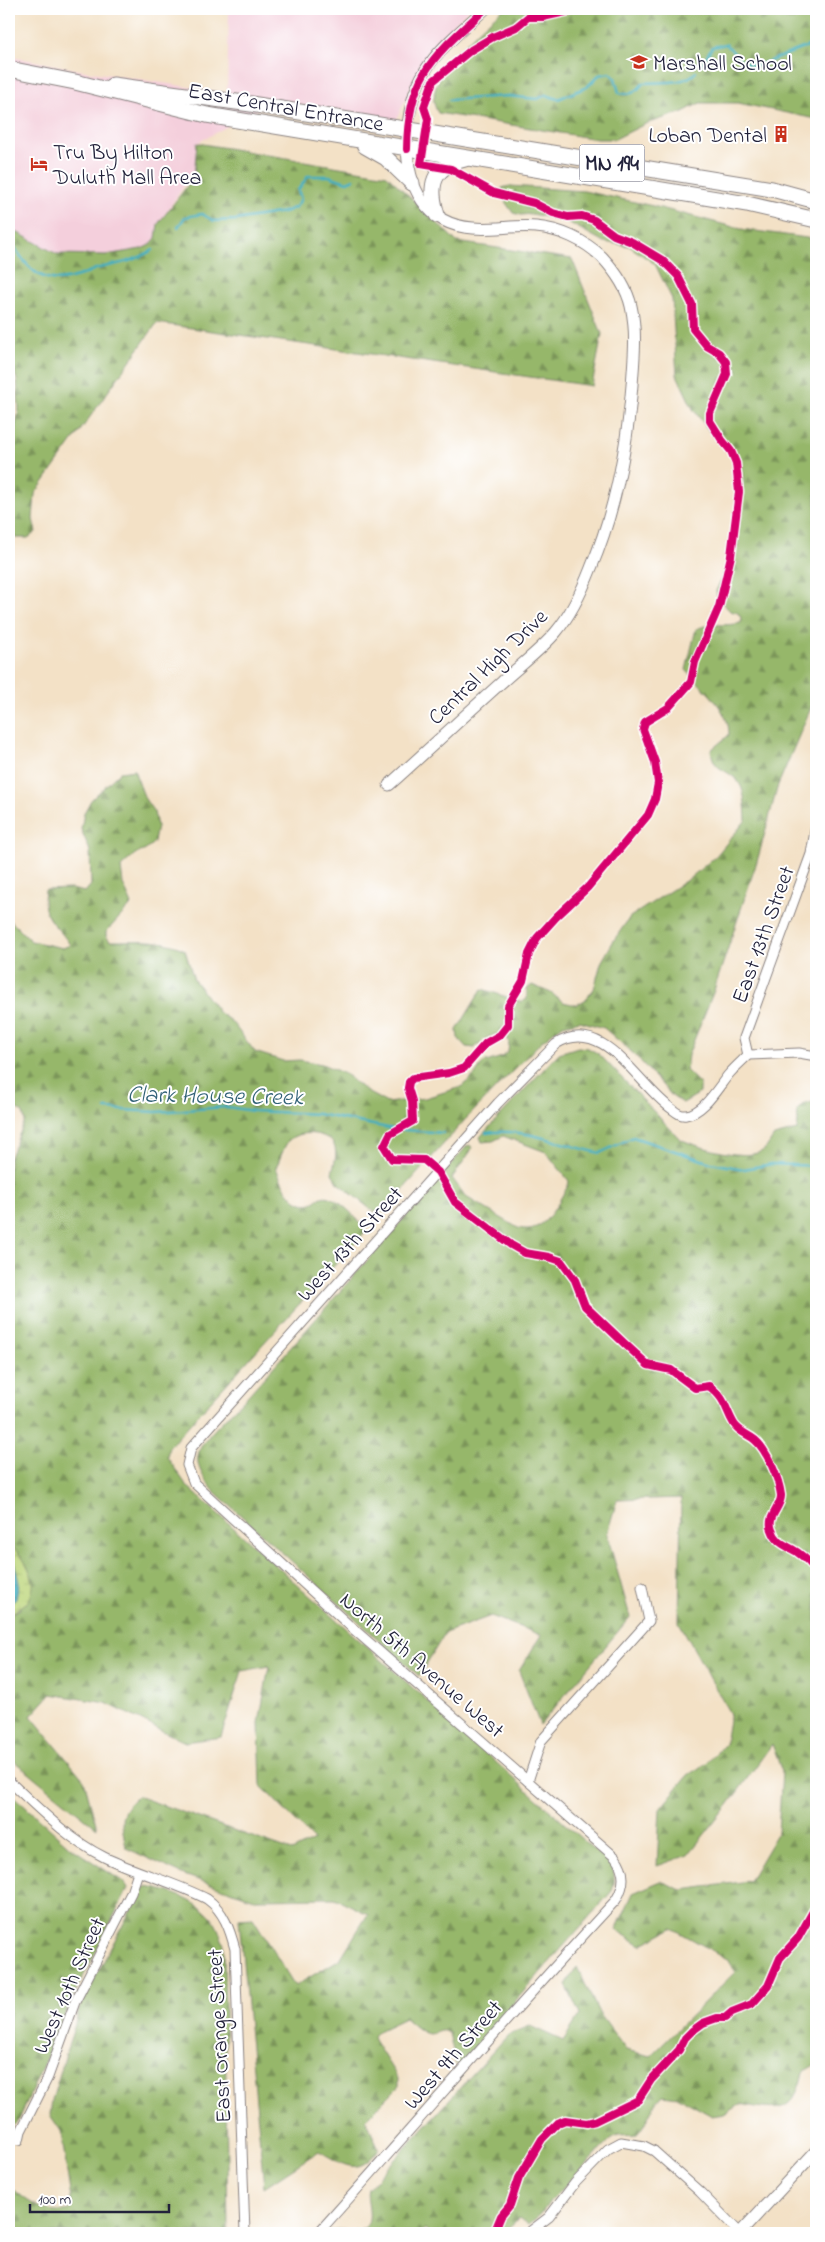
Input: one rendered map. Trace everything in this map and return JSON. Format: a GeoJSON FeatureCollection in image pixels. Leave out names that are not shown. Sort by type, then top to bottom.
{"type":"FeatureCollection","features":[{"type":"Feature","properties":{"kind":"highway","name":"East Central Entrance"},"geometry":{"type":"LineString","coordinates":[[9,69],[75,82],[189,112],[747,204],[816,220]]}},
{"type":"Feature","properties":{"kind":"highway","name":"East Central Entrance"},"geometry":{"type":"LineString","coordinates":[[75,82],[139,88],[407,129],[772,189],[816,202]]}},
{"type":"Feature","properties":{"kind":"highway"},"geometry":{"type":"LineString","coordinates":[[354,140],[386,158],[412,183]]}},
{"type":"Feature","properties":{"kind":"highway"},"geometry":{"type":"LineString","coordinates":[[437,216],[431,193],[436,176],[446,166],[466,158]]}},
{"type":"Feature","properties":{"kind":"street","name":"Central High Drive"},"geometry":{"type":"LineString","coordinates":[[389,785],[555,633],[577,601],[606,534],[621,474],[629,424],[635,337],[631,304],[620,281],[603,258],[578,240],[557,231],[530,227],[466,228],[453,225],[437,216],[418,196],[412,183],[407,149],[407,129],[412,97],[422,73],[443,47],[485,9]]}},
{"type":"Feature","properties":{"kind":"street","name":"East 13th Street"},"geometry":{"type":"LineString","coordinates":[[748,1055],[744,1038],[814,855],[816,825]]}},
{"type":"Feature","properties":{"kind":"street","name":"West 13th Street"},"geometry":{"type":"LineString","coordinates":[[188,1458],[193,1443],[498,1103],[547,1052],[566,1038],[582,1036],[603,1044],[628,1066],[666,1105],[679,1114],[686,1116],[701,1108],[730,1072],[748,1055]]}},
{"type":"Feature","properties":{"kind":"street"},"geometry":{"type":"LineString","coordinates":[[748,1055],[799,1053],[816,1056]]}},
{"type":"Feature","properties":{"kind":"street","name":"North 5th Avenue West"},"geometry":{"type":"LineString","coordinates":[[188,1458],[188,1470],[194,1483],[350,1626],[616,1857],[624,1880],[616,1900]]}},
{"type":"Feature","properties":{"kind":"street"},"geometry":{"type":"LineString","coordinates":[[528,1781],[541,1741],[649,1621],[642,1587]]}},
{"type":"Feature","properties":{"kind":"street","name":"East Orange Street"},"geometry":{"type":"LineString","coordinates":[[9,1781],[52,1820],[87,1847],[138,1872],[207,1899],[216,1905],[231,1933],[235,1949],[245,2233]]}},
{"type":"Feature","properties":{"kind":"street","name":"West 10th Street"},"geometry":{"type":"LineString","coordinates":[[19,2140],[21,2131],[48,2077],[76,2002],[131,1893],[138,1872]]}},
{"type":"Feature","properties":{"kind":"street","name":"West 9th Street"},"geometry":{"type":"LineString","coordinates":[[318,2233],[432,2106],[522,2001],[616,1900]]}},
{"type":"Feature","properties":{"kind":"street"},"geometry":{"type":"LineString","coordinates":[[528,2233],[549,2217],[575,2183],[608,2149],[621,2142],[644,2146],[654,2151],[700,2192],[740,2233],[816,2151]]}},
{"type":"Feature","properties":{"kind":"shaded area"},"geometry":{"type":"Polygon","coordinates":[[[229,9],[469,9],[430,48],[421,63],[396,121],[273,101],[197,143],[195,170],[158,224],[153,267],[57,264],[9,231],[9,56],[79,70],[227,93],[229,9]]]}},
{"type":"Feature","properties":{"kind":"green space","name":"Marshall School"},"geometry":{"type":"Polygon","coordinates":[[[503,9],[816,9],[816,119],[738,103],[700,103],[683,112],[645,124],[615,139],[597,139],[438,113],[434,100],[436,86],[450,61],[471,38],[503,9]]]}},
{"type":"Feature","properties":{"kind":"green space"},"geometry":{"type":"Polygon","coordinates":[[[197,143],[387,175],[457,242],[572,259],[602,334],[592,386],[157,323],[35,494],[33,519],[36,532],[28,538],[9,538],[9,456],[19,410],[17,380],[13,367],[9,367],[9,341],[13,332],[9,317],[9,228],[57,254],[106,255],[141,249],[150,245],[156,238],[158,224],[194,177],[197,143]]]}},
{"type":"Feature","properties":{"kind":"green space"},"geometry":{"type":"Polygon","coordinates":[[[510,186],[584,191],[653,206],[741,229],[807,238],[816,242],[816,696],[778,785],[758,858],[713,993],[688,1055],[686,1070],[700,1084],[700,1093],[683,1103],[673,1097],[635,1055],[604,1028],[580,1021],[563,1025],[542,1041],[464,1121],[383,1212],[374,1212],[338,1183],[332,1173],[336,1152],[330,1140],[312,1134],[292,1137],[286,1144],[276,1167],[288,1192],[293,1198],[305,1204],[312,1203],[324,1196],[333,1199],[355,1217],[365,1232],[169,1447],[167,1457],[187,1486],[612,1866],[614,1875],[612,1891],[461,2063],[456,2064],[449,2033],[442,2031],[427,2034],[405,2018],[378,2031],[373,2036],[399,2080],[399,2086],[366,2119],[379,2149],[371,2158],[364,2164],[350,2166],[336,2161],[319,2151],[264,2187],[239,1919],[253,1918],[295,1986],[340,1959],[368,1914],[335,1898],[254,1899],[184,1875],[126,1848],[122,1820],[126,1809],[137,1796],[292,1851],[314,1840],[261,1786],[259,1723],[269,1666],[242,1671],[221,1737],[185,1742],[106,1703],[51,1694],[31,1716],[84,1780],[97,1828],[9,1757],[9,1615],[20,1609],[33,1581],[21,1556],[14,1548],[9,1546],[9,1159],[25,1121],[23,1113],[9,1104],[9,919],[31,941],[63,948],[70,945],[47,915],[44,900],[45,890],[71,889],[85,892],[91,885],[90,851],[81,829],[84,813],[91,800],[120,772],[134,770],[145,799],[154,812],[157,826],[154,842],[146,850],[135,854],[121,867],[123,884],[132,904],[106,932],[106,936],[110,941],[158,942],[185,950],[194,980],[219,1013],[231,1021],[255,1052],[283,1061],[300,1060],[322,1064],[345,1074],[367,1092],[387,1103],[425,1098],[461,1087],[475,1075],[483,1063],[502,1057],[508,1052],[509,1042],[506,1035],[497,1034],[489,1037],[475,1048],[466,1047],[458,1038],[457,1030],[482,989],[522,1002],[527,999],[527,989],[532,985],[551,993],[563,1002],[576,1005],[585,1000],[594,989],[601,963],[630,917],[690,878],[716,856],[746,820],[742,788],[736,779],[714,762],[712,757],[711,750],[729,735],[725,716],[714,700],[686,670],[696,629],[741,623],[738,613],[730,611],[717,598],[716,591],[738,541],[743,477],[740,457],[713,436],[693,409],[677,375],[672,299],[655,264],[629,246],[604,242],[566,221],[532,214],[521,215],[513,213],[506,203],[502,188],[510,186]]]}},
{"type":"Feature","properties":{"kind":"green space"},"geometry":{"type":"Polygon","coordinates":[[[578,1047],[588,1048],[599,1054],[680,1139],[723,1152],[736,1154],[758,1153],[765,1149],[774,1136],[797,1130],[797,1111],[802,1105],[816,1101],[816,2064],[803,2072],[795,2096],[783,2107],[765,2108],[741,2104],[724,2114],[712,2116],[678,2097],[663,2095],[654,2106],[637,2135],[618,2136],[610,2140],[550,2201],[541,2214],[528,2225],[519,2218],[508,2228],[507,2233],[430,2233],[425,2229],[419,2233],[326,2233],[338,2229],[357,2231],[364,2228],[369,2219],[368,2189],[508,2035],[530,2026],[563,2041],[580,2015],[566,1985],[577,1967],[599,2013],[626,2050],[650,2056],[735,1972],[729,1960],[672,1928],[641,1945],[616,1930],[633,1893],[661,1881],[682,1890],[749,1881],[778,1832],[782,1772],[772,1744],[728,1805],[688,1855],[657,1866],[660,1809],[688,1775],[707,1763],[725,1744],[730,1714],[679,1622],[681,1498],[617,1500],[607,1534],[630,1617],[540,1725],[519,1671],[541,1635],[491,1616],[445,1633],[419,1676],[215,1492],[199,1468],[199,1452],[207,1439],[278,1362],[467,1146],[470,1145],[472,1148],[452,1178],[466,1197],[518,1228],[528,1229],[536,1227],[549,1217],[568,1186],[569,1181],[546,1152],[503,1136],[493,1141],[482,1142],[480,1137],[559,1053],[578,1047]]]}},
{"type":"Feature","properties":{"kind":"green space"},"geometry":{"type":"Polygon","coordinates":[[[9,1546],[24,1561],[32,1577],[33,1584],[29,1601],[9,1615],[9,1605],[12,1603],[9,1546]]]}},
{"type":"Feature","properties":{"kind":"green space"},"geometry":{"type":"Polygon","coordinates":[[[9,1792],[70,1847],[125,1883],[128,1888],[71,2001],[19,2120],[9,2127],[9,1792]]]}},
{"type":"Feature","properties":{"kind":"green space"},"geometry":{"type":"Polygon","coordinates":[[[143,1887],[178,1895],[202,1909],[214,1921],[224,1945],[228,2233],[9,2233],[9,2184],[36,2206],[44,2209],[61,2211],[70,2210],[72,2206],[61,2131],[50,2115],[52,2100],[81,2004],[143,1887]]]}},
{"type":"Feature","properties":{"kind":"water"},"geometry":{"type":"Polygon","coordinates":[[[9,1553],[13,1556],[19,1583],[16,1599],[9,1605],[9,1553]]]}},
{"type":"Feature","properties":{"kind":"waterway"},"geometry":{"type":"LineString","coordinates":[[702,64],[712,47],[726,44],[742,62],[757,66],[816,43]]}},
{"type":"Feature","properties":{"kind":"waterway"},"geometry":{"type":"LineString","coordinates":[[449,100],[507,96],[537,99],[546,95],[558,99],[587,87],[599,75],[610,73],[615,78],[619,93],[627,94],[638,89],[643,83],[678,81],[696,72]]}},
{"type":"Feature","properties":{"kind":"waterway"},"geometry":{"type":"LineString","coordinates":[[178,227],[185,217],[202,214],[214,221],[236,220],[284,212],[296,207],[301,199],[298,190],[308,176],[329,176],[347,182],[354,179]]}},
{"type":"Feature","properties":{"kind":"waterway"},"geometry":{"type":"LineString","coordinates":[[9,238],[28,266],[44,277],[54,279],[65,279],[99,268],[127,262],[153,250]]}},
{"type":"Feature","properties":{"kind":"waterway","name":"Clark House Creek"},"geometry":{"type":"LineString","coordinates":[[106,1109],[156,1112],[227,1107],[253,1111],[318,1114],[393,1129],[443,1133]]}},
{"type":"Feature","properties":{"kind":"waterway","name":"Clark House Creek"},"geometry":{"type":"LineString","coordinates":[[486,1133],[515,1132],[600,1153],[633,1137],[711,1163],[744,1169],[772,1164],[816,1166]]}},
{"type":"Feature","properties":{"kind":"cycle path"},"geometry":{"type":"LineString","coordinates":[[407,149],[412,102],[427,68],[451,40],[485,9]]}},
{"type":"Feature","properties":{"kind":"cycle path"},"geometry":{"type":"LineString","coordinates":[[579,9],[543,17],[528,17],[516,27],[493,37],[471,50],[433,81],[424,107],[428,119],[421,164],[451,169],[494,193],[534,203],[553,213],[568,217],[582,216],[594,220],[614,235],[632,242],[662,260],[678,276],[692,304],[693,329],[707,346],[719,353],[726,362],[727,374],[710,413],[710,421],[731,451],[736,463],[739,492],[731,556],[719,607],[695,662],[691,682],[668,708],[645,722],[643,729],[655,762],[658,783],[655,799],[648,815],[588,887],[537,938],[529,954],[523,981],[508,1006],[508,1025],[500,1035],[486,1043],[464,1068],[449,1073],[413,1078],[409,1082],[408,1088],[412,1101],[413,1121],[390,1134],[384,1146],[392,1159],[424,1160],[438,1172],[455,1202],[511,1245],[525,1253],[561,1261],[575,1280],[585,1306],[648,1365],[671,1370],[695,1388],[709,1386],[715,1391],[722,1400],[736,1427],[759,1445],[775,1473],[781,1499],[771,1520],[774,1535],[782,1544],[805,1558],[816,1571]]}},
{"type":"Feature","properties":{"kind":"cycle path"},"geometry":{"type":"LineString","coordinates":[[494,2233],[501,2216],[510,2205],[519,2178],[542,2139],[558,2123],[565,2120],[587,2123],[595,2121],[638,2100],[651,2080],[679,2050],[685,2038],[692,2031],[703,2023],[717,2018],[725,2018],[732,2012],[752,2004],[768,1986],[780,1958],[798,1938],[816,1906]]}},
{"type":"Feature","properties":{"kind":"place","name":"Marshall School"},"geometry":{"type":"Point","coordinates":[639,62]}},
{"type":"Feature","properties":{"kind":"place","name":"Loban Dental"},"geometry":{"type":"Point","coordinates":[781,134]}},
{"type":"Feature","properties":{"kind":"place","name":"Tru By Hilton Duluth Mall Area"},"geometry":{"type":"Point","coordinates":[39,164]}}]}
